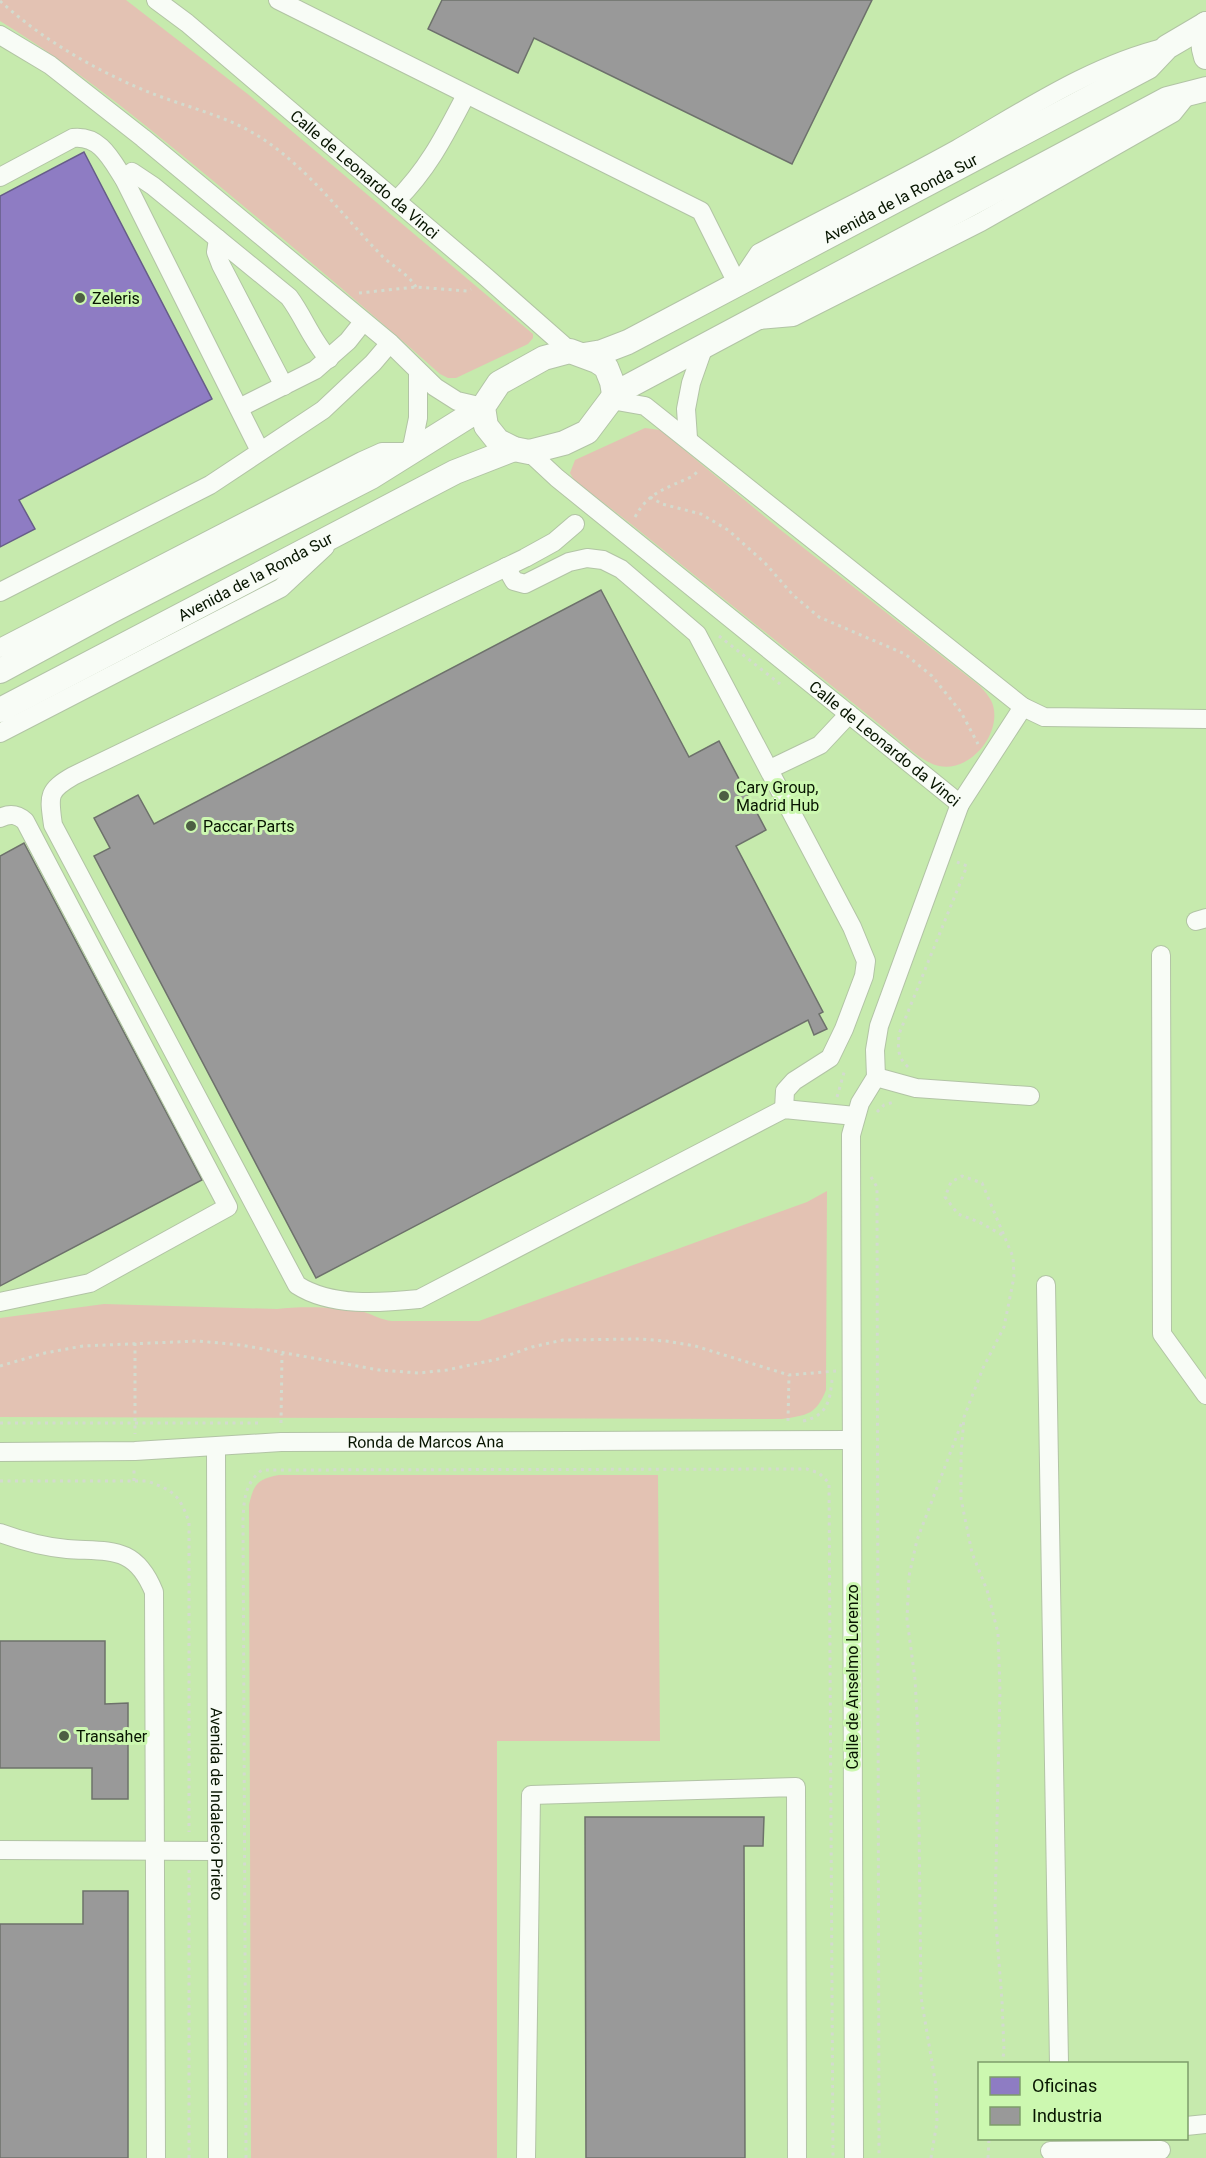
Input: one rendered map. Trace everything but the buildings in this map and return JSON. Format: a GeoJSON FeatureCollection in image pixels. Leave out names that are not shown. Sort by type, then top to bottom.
{"type":"FeatureCollection","features":[{"type":"Feature","properties":{"kind":"main road","name":"Avenida de la Ronda Sur"},"geometry":{"type":"LineString","coordinates":[[577,353],[602,352],[627,342],[738,285],[1148,67],[1167,47],[1206,24]]}},
{"type":"Feature","properties":{"kind":"main road"},"geometry":{"type":"LineString","coordinates":[[1206,24],[1203,35],[1206,57]]}},
{"type":"Feature","properties":{"kind":"main road"},"geometry":{"type":"LineString","coordinates":[[483,407],[486,426],[498,441],[522,450],[564,443],[587,432],[612,397],[749,321],[1167,99],[1197,91]]}},
{"type":"Feature","properties":{"kind":"main road"},"geometry":{"type":"LineString","coordinates":[[0,671],[371,477],[483,407],[499,383],[544,358],[577,353],[606,367],[612,382],[612,397]]}},
{"type":"Feature","properties":{"kind":"main road","name":"Avenida de la Ronda Sur"},"geometry":{"type":"LineString","coordinates":[[0,710],[455,472],[522,450]]}},
{"type":"Feature","properties":{"kind":"street","name":"Calle de Leonardo da Vinci"},"geometry":{"type":"LineString","coordinates":[[156,0],[196,31],[577,353]]}},
{"type":"Feature","properties":{"kind":"street"},"geometry":{"type":"LineString","coordinates":[[278,0],[701,211],[738,285]]}},
{"type":"Feature","properties":{"kind":"street"},"geometry":{"type":"LineString","coordinates":[[0,35],[50,65],[143,138],[390,343],[435,387],[457,401],[483,407]]}},
{"type":"Feature","properties":{"kind":"street"},"geometry":{"type":"LineString","coordinates":[[396,201],[417,179],[437,151],[466,95]]}},
{"type":"Feature","properties":{"kind":"street"},"geometry":{"type":"LineString","coordinates":[[0,177],[73,138],[84,137],[94,141],[108,153],[124,179],[260,451]]}},
{"type":"Feature","properties":{"kind":"street"},"geometry":{"type":"LineString","coordinates":[[124,179],[132,172],[141,178],[289,297],[320,350],[329,359]]}},
{"type":"Feature","properties":{"kind":"street"},"geometry":{"type":"LineString","coordinates":[[218,239],[216,252],[221,265],[284,386]]}},
{"type":"Feature","properties":{"kind":"street"},"geometry":{"type":"LineString","coordinates":[[239,408],[315,370],[329,359],[363,322]]}},
{"type":"Feature","properties":{"kind":"street"},"geometry":{"type":"LineString","coordinates":[[0,592],[210,485],[323,410],[373,363],[390,343]]}},
{"type":"Feature","properties":{"kind":"street"},"geometry":{"type":"LineString","coordinates":[[688,438],[686,409],[704,346]]}},
{"type":"Feature","properties":{"kind":"street"},"geometry":{"type":"LineString","coordinates":[[0,648],[382,452],[411,452],[418,418],[418,372]]}},
{"type":"Feature","properties":{"kind":"street"},"geometry":{"type":"LineString","coordinates":[[612,397],[645,406],[688,438],[710,459],[1023,707],[1044,717],[1206,719]]}},
{"type":"Feature","properties":{"kind":"street","name":"Calle de Leonardo da Vinci"},"geometry":{"type":"LineString","coordinates":[[522,450],[960,804],[1023,707]]}},
{"type":"Feature","properties":{"kind":"street"},"geometry":{"type":"LineString","coordinates":[[575,524],[554,542],[506,567],[57,785],[49,800],[52,825],[297,1285],[312,1294],[372,1303],[419,1299],[784,1109],[864,1118]]}},
{"type":"Feature","properties":{"kind":"street"},"geometry":{"type":"LineString","coordinates":[[0,733],[281,588],[340,533]]}},
{"type":"Feature","properties":{"kind":"street"},"geometry":{"type":"LineString","coordinates":[[506,567],[514,581],[525,584],[568,562],[587,558],[603,560],[621,569],[697,634],[852,927],[866,961],[864,976],[844,1029],[830,1058],[785,1091],[784,1109]]}},
{"type":"Feature","properties":{"kind":"street"},"geometry":{"type":"LineString","coordinates":[[770,769],[820,746],[849,714]]}},
{"type":"Feature","properties":{"kind":"street"},"geometry":{"type":"LineString","coordinates":[[960,804],[879,1026],[875,1050],[876,1077],[916,1088],[1030,1096]]}},
{"type":"Feature","properties":{"kind":"street"},"geometry":{"type":"LineString","coordinates":[[0,818],[7,814],[18,816],[25,821],[228,1207],[90,1283],[0,1302]]}},
{"type":"Feature","properties":{"kind":"street"},"geometry":{"type":"LineString","coordinates":[[1161,955],[1162,1334],[1206,1395]]}},
{"type":"Feature","properties":{"kind":"street","name":"Calle de Anselmo Lorenzo"},"geometry":{"type":"LineString","coordinates":[[854,2158],[851,1135],[864,1118],[860,1103],[876,1077]]}},
{"type":"Feature","properties":{"kind":"street"},"geometry":{"type":"LineString","coordinates":[[1046,1285],[1059,2062]]}},
{"type":"Feature","properties":{"kind":"street","name":"Ronda de Marcos Ana"},"geometry":{"type":"LineString","coordinates":[[0,1452],[135,1451],[293,1442],[851,1440]]}},
{"type":"Feature","properties":{"kind":"street","name":"Avenida de Indalecio Prieto"},"geometry":{"type":"LineString","coordinates":[[216,1448],[218,2158]]}},
{"type":"Feature","properties":{"kind":"street"},"geometry":{"type":"LineString","coordinates":[[0,1533],[32,1544],[67,1549],[108,1550],[129,1558],[147,1575],[154,1592],[156,2158]]}},
{"type":"Feature","properties":{"kind":"street"},"geometry":{"type":"LineString","coordinates":[[526,2158],[531,1795],[796,1787],[797,2158]]}},
{"type":"Feature","properties":{"kind":"street"},"geometry":{"type":"LineString","coordinates":[[0,1850],[217,1851]]}},
{"type":"Feature","properties":{"kind":"street"},"geometry":{"type":"LineString","coordinates":[[1188,2126],[1206,2124]]}},
{"type":"Feature","properties":{"kind":"street"},"geometry":{"type":"LineString","coordinates":[[1052,2149],[1161,2149]]}},
{"type":"Feature","properties":{"kind":"path"},"geometry":{"type":"LineString","coordinates":[[0,1],[49,40],[94,67],[146,91],[237,124],[273,147],[308,176],[385,259],[408,276],[416,287]]}},
{"type":"Feature","properties":{"kind":"path"},"geometry":{"type":"LineString","coordinates":[[352,296],[360,292],[416,287],[467,291],[477,286],[486,277]]}},
{"type":"Feature","properties":{"kind":"path"},"geometry":{"type":"LineString","coordinates":[[624,532],[632,524],[641,505],[650,497],[693,476],[710,459]]}},
{"type":"Feature","properties":{"kind":"path"},"geometry":{"type":"LineString","coordinates":[[650,497],[662,504],[701,514],[728,530],[765,563],[793,595],[819,617],[905,654],[932,676],[961,712],[980,749],[992,757]]}},
{"type":"Feature","properties":{"kind":"path"},"geometry":{"type":"LineString","coordinates":[[717,634],[781,685]]}},
{"type":"Feature","properties":{"kind":"path"},"geometry":{"type":"LineString","coordinates":[[912,1072],[902,1062],[898,1050],[899,1034],[967,866],[942,857]]}},
{"type":"Feature","properties":{"kind":"path"},"geometry":{"type":"LineString","coordinates":[[834,1113],[846,1065]]}},
{"type":"Feature","properties":{"kind":"path"},"geometry":{"type":"LineString","coordinates":[[864,1118],[896,1101]]}},
{"type":"Feature","properties":{"kind":"path"},"geometry":{"type":"LineString","coordinates":[[868,1172],[877,1188],[879,2158]]}},
{"type":"Feature","properties":{"kind":"path"},"geometry":{"type":"LineString","coordinates":[[931,2158],[937,2122],[936,2086],[921,1997],[918,1735],[915,1678],[907,1619],[909,1576],[917,1540],[983,1368],[1004,1327],[1012,1294],[1013,1257],[982,1184],[962,1176],[951,1182],[945,1197],[958,1214],[979,1221],[1004,1236]]}},
{"type":"Feature","properties":{"kind":"path"},"geometry":{"type":"LineString","coordinates":[[0,1366],[45,1353],[83,1346],[198,1341],[241,1345],[379,1370],[418,1373],[447,1370],[498,1359],[532,1347],[563,1340],[639,1339],[695,1346],[789,1375],[832,1371],[830,1400],[821,1412],[811,1419],[799,1421]]}},
{"type":"Feature","properties":{"kind":"path"},"geometry":{"type":"LineString","coordinates":[[135,1343],[136,1423]]}},
{"type":"Feature","properties":{"kind":"path"},"geometry":{"type":"LineString","coordinates":[[0,1423],[281,1423],[282,1354]]}},
{"type":"Feature","properties":{"kind":"path"},"geometry":{"type":"LineString","coordinates":[[788,1424],[789,1375]]}},
{"type":"Feature","properties":{"kind":"path"},"geometry":{"type":"LineString","coordinates":[[964,1417],[961,1499],[972,1553],[987,1590],[998,1633],[1000,1690],[995,1911],[1002,2001],[1002,2062]]}},
{"type":"Feature","properties":{"kind":"path"},"geometry":{"type":"LineString","coordinates":[[246,2158],[243,1520],[244,1495],[253,1477],[262,1470],[807,1468],[819,1473],[829,1483],[833,2158]]}},
{"type":"Feature","properties":{"kind":"path"},"geometry":{"type":"LineString","coordinates":[[988,2158],[989,2140]]}},
{"type":"Feature","properties":{"kind":"shaded area"},"geometry":{"type":"Polygon","coordinates":[[[0,0],[1206,0],[1206,2158],[0,2158],[0,0]]]}},
{"type":"Feature","properties":{"kind":"shaded area"},"geometry":{"type":"Polygon","coordinates":[[[0,0],[126,0],[249,95],[533,334],[533,338],[528,344],[456,378],[448,378],[440,374],[326,275],[160,137],[82,76],[0,21],[0,0]]]}},
{"type":"Feature","properties":{"kind":"shaded area"},"geometry":{"type":"Polygon","coordinates":[[[645,428],[660,430],[782,531],[980,686],[992,703],[994,721],[986,742],[979,751],[961,764],[950,766],[932,764],[919,756],[574,480],[570,473],[575,460],[645,428]]]}},
{"type":"Feature","properties":{"kind":"shaded area"},"geometry":{"type":"Polygon","coordinates":[[[827,1191],[826,1390],[818,1405],[804,1415],[782,1419],[0,1417],[0,1318],[104,1304],[344,1309],[364,1312],[392,1321],[479,1321],[807,1202],[827,1191]]]}},
{"type":"Feature","properties":{"kind":"shaded area"},"geometry":{"type":"Polygon","coordinates":[[[279,1475],[658,1475],[660,1741],[497,1741],[497,2158],[251,2158],[249,1505],[255,1487],[261,1481],[279,1475]]]}},
{"type":"Feature","properties":{"kind":"place","name":"Zeleris"},"geometry":{"type":"Point","coordinates":[80,298]}},
{"type":"Feature","properties":{"kind":"place","name":"Cary Group, Madrid Hub"},"geometry":{"type":"Point","coordinates":[724,796]}},
{"type":"Feature","properties":{"kind":"place","name":"Paccar Parts"},"geometry":{"type":"Point","coordinates":[191,826]}},
{"type":"Feature","properties":{"kind":"place","name":"Transaher"},"geometry":{"type":"Point","coordinates":[64,1736]}}]}
